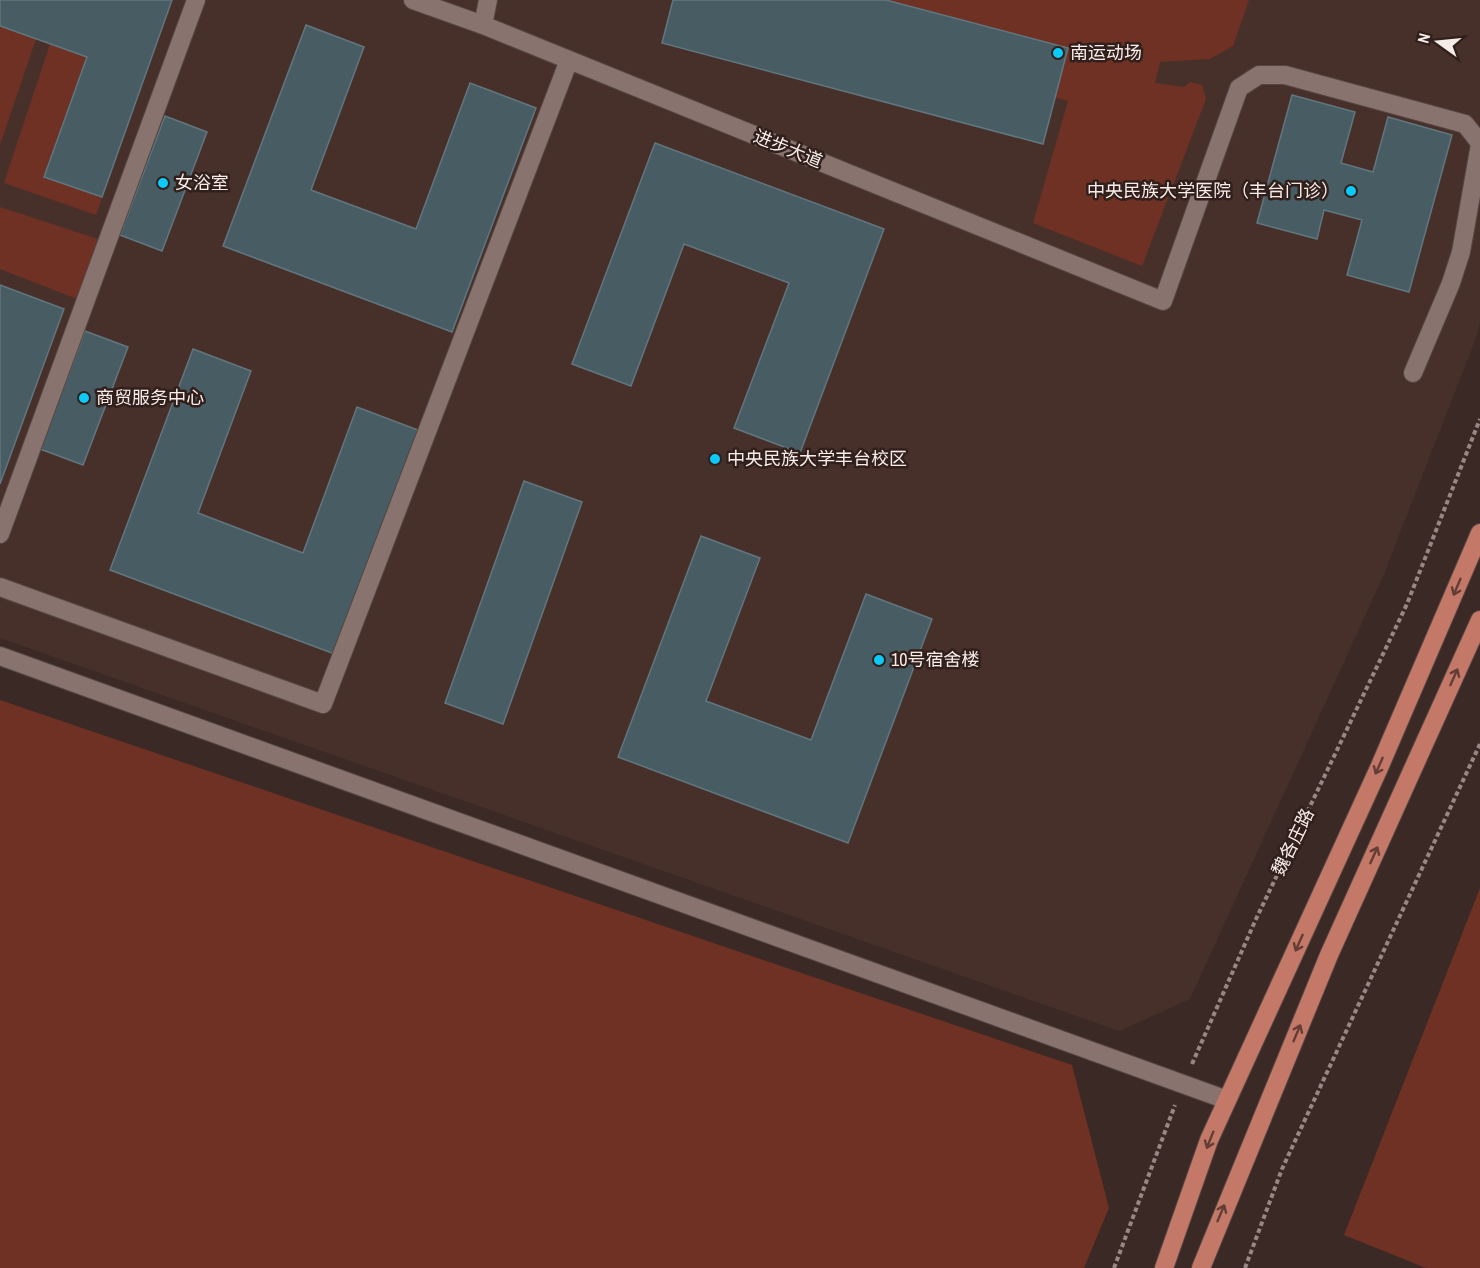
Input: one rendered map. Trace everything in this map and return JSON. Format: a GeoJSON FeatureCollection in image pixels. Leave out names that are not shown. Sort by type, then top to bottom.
{"type":"FeatureCollection","features":[{"type":"Feature","properties":{"kind":"main road"},"geometry":{"type":"LineString","coordinates":[[1164,1268],[1209,1140],[1378,768],[1480,533]]}},
{"type":"Feature","properties":{"kind":"main road"},"geometry":{"type":"LineString","coordinates":[[1201,1268],[1329,955],[1480,620]]}},
{"type":"Feature","properties":{"kind":"street"},"geometry":{"type":"LineString","coordinates":[[0,534],[196,0]]}},
{"type":"Feature","properties":{"kind":"street","name":"进步大道"},"geometry":{"type":"LineString","coordinates":[[413,0],[483,25],[1163,301],[1239,88],[1259,75],[1285,75],[1466,124],[1480,143]]}},
{"type":"Feature","properties":{"kind":"street"},"geometry":{"type":"LineString","coordinates":[[483,25],[488,0]]}},
{"type":"Feature","properties":{"kind":"street"},"geometry":{"type":"LineString","coordinates":[[0,587],[323,704],[569,60]]}},
{"type":"Feature","properties":{"kind":"street"},"geometry":{"type":"LineString","coordinates":[[1413,373],[1451,283],[1461,252],[1480,143]]}},
{"type":"Feature","properties":{"kind":"street"},"geometry":{"type":"LineString","coordinates":[[0,656],[1227,1100]]}},
{"type":"Feature","properties":{"kind":"path","name":"魏各庄路"},"geometry":{"type":"LineString","coordinates":[[1114,1268],[1183,1084],[1256,919],[1407,604],[1480,419]]}},
{"type":"Feature","properties":{"kind":"path"},"geometry":{"type":"LineString","coordinates":[[1245,1268],[1291,1148],[1480,744]]}},
{"type":"Feature","properties":{"kind":"shaded area","name":"中央民族大学丰台校区"},"geometry":{"type":"Polygon","coordinates":[[[0,0],[1480,0],[1480,323],[1476,338],[1382,579],[1190,999],[1119,1031],[0,638],[0,0]]]}},
{"type":"Feature","properties":{"kind":"shaded area","name":"南运动场"},"geometry":{"type":"Polygon","coordinates":[[[705,0],[1249,0],[1233,46],[1210,59],[1160,62],[1155,83],[1184,87],[1190,82],[1202,85],[1206,99],[1142,266],[1033,223],[1068,101],[705,0]]]}},
{"type":"Feature","properties":{"kind":"shaded area"},"geometry":{"type":"Polygon","coordinates":[[[0,26],[36,39],[0,145],[0,26]]]}},
{"type":"Feature","properties":{"kind":"shaded area"},"geometry":{"type":"Polygon","coordinates":[[[50,44],[87,57],[44,177],[102,197],[96,215],[4,183],[50,44]]]}},
{"type":"Feature","properties":{"kind":"shaded area"},"geometry":{"type":"Polygon","coordinates":[[[0,207],[98,239],[77,299],[0,269],[0,207]]]}},
{"type":"Feature","properties":{"kind":"shaded area"},"geometry":{"type":"Polygon","coordinates":[[[0,700],[1072,1065],[1109,1208],[1084,1268],[0,1268],[0,700]]]}},
{"type":"Feature","properties":{"kind":"shaded area"},"geometry":{"type":"Polygon","coordinates":[[[1480,888],[1480,1268],[1426,1268],[1344,1235],[1480,888]]]}},
{"type":"Feature","properties":{"kind":"building"},"geometry":{"type":"Polygon","coordinates":[[[0,0],[172,0],[102,197],[44,177],[87,57],[0,26],[0,0]]]}},
{"type":"Feature","properties":{"kind":"building"},"geometry":{"type":"Polygon","coordinates":[[[673,0],[886,0],[1068,48],[1043,144],[662,43],[673,0]]]}},
{"type":"Feature","properties":{"kind":"building"},"geometry":{"type":"Polygon","coordinates":[[[306,25],[364,47],[311,190],[416,229],[470,83],[536,108],[452,332],[223,246],[306,25]]]}},
{"type":"Feature","properties":{"kind":"building","name":"中央民族大学医院（丰台门诊）"},"geometry":{"type":"Polygon","coordinates":[[[1292,95],[1355,112],[1341,163],[1373,172],[1388,117],[1452,135],[1409,292],[1347,275],[1362,220],[1324,210],[1317,239],[1257,223],[1292,95]]]}},
{"type":"Feature","properties":{"kind":"building","name":"女浴室"},"geometry":{"type":"Polygon","coordinates":[[[165,116],[207,132],[162,251],[120,235],[165,116]]]}},
{"type":"Feature","properties":{"kind":"building"},"geometry":{"type":"Polygon","coordinates":[[[655,143],[884,229],[800,453],[734,428],[789,283],[684,244],[631,386],[572,364],[655,143]]]}},
{"type":"Feature","properties":{"kind":"building"},"geometry":{"type":"Polygon","coordinates":[[[0,285],[64,309],[0,484],[0,285]]]}},
{"type":"Feature","properties":{"kind":"building","name":"商贸服务中心"},"geometry":{"type":"Polygon","coordinates":[[[85,331],[128,347],[83,465],[40,449],[85,331]]]}},
{"type":"Feature","properties":{"kind":"building"},"geometry":{"type":"Polygon","coordinates":[[[193,349],[251,371],[198,513],[303,553],[357,407],[423,432],[340,656],[110,570],[193,349]]]}},
{"type":"Feature","properties":{"kind":"building"},"geometry":{"type":"Polygon","coordinates":[[[524,481],[582,502],[503,724],[445,703],[524,481]]]}},
{"type":"Feature","properties":{"kind":"building","name":"10号宿舍楼"},"geometry":{"type":"Polygon","coordinates":[[[701,536],[760,558],[706,701],[811,740],[866,594],[932,619],[848,843],[618,757],[701,536]]]}},
{"type":"Feature","properties":{"kind":"place","name":"南运动场"},"geometry":{"type":"Point","coordinates":[1058,53]}},
{"type":"Feature","properties":{"kind":"place","name":"女浴室"},"geometry":{"type":"Point","coordinates":[163,183]}},
{"type":"Feature","properties":{"kind":"place","name":"中央民族大学医院（丰台门诊）"},"geometry":{"type":"Point","coordinates":[1351,191]}},
{"type":"Feature","properties":{"kind":"place","name":"商贸服务中心"},"geometry":{"type":"Point","coordinates":[84,398]}},
{"type":"Feature","properties":{"kind":"place","name":"中央民族大学丰台校区"},"geometry":{"type":"Point","coordinates":[715,459]}},
{"type":"Feature","properties":{"kind":"place","name":"10号宿舍楼"},"geometry":{"type":"Point","coordinates":[879,660]}}]}
